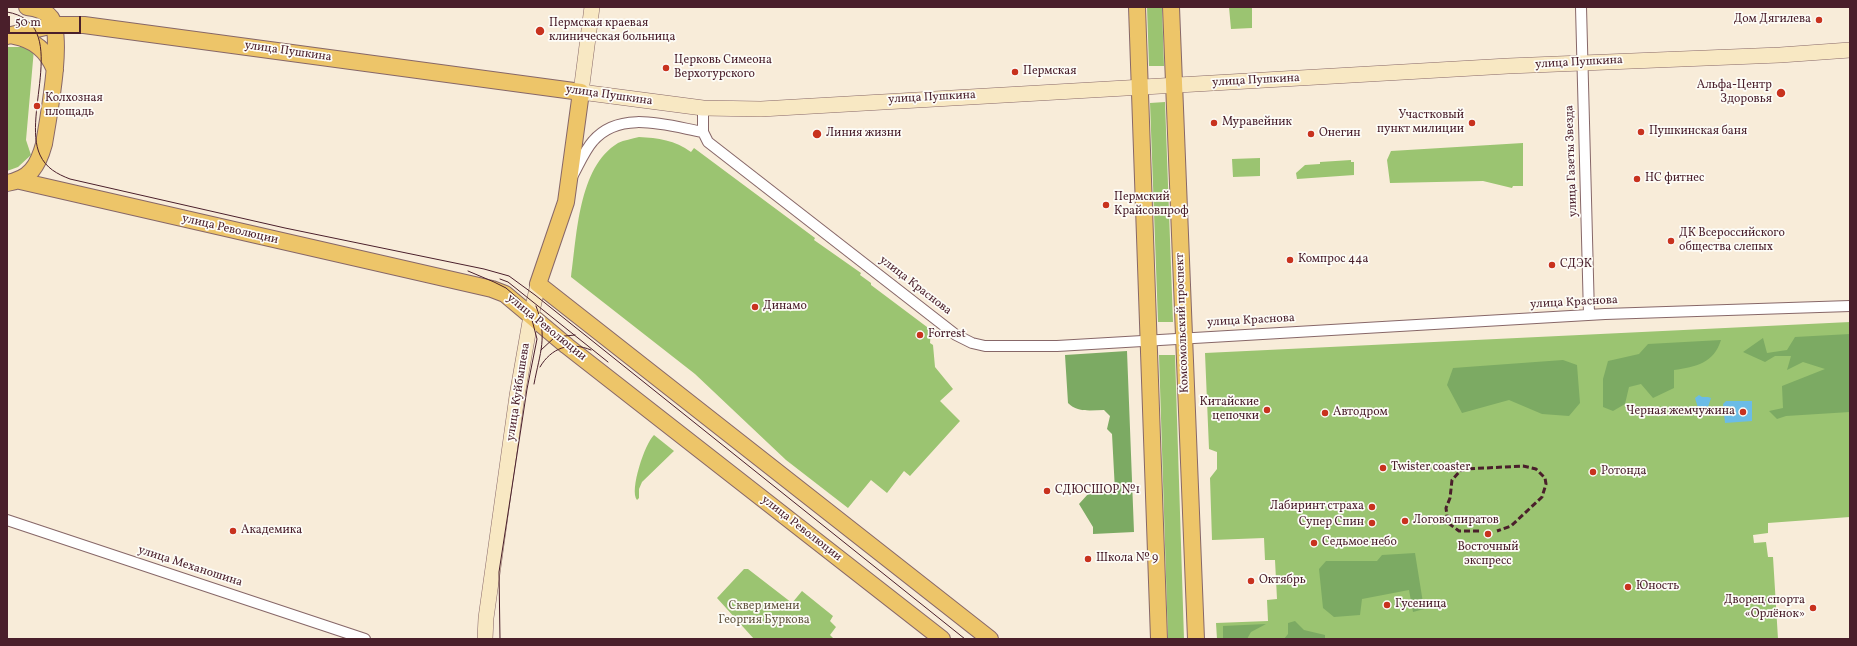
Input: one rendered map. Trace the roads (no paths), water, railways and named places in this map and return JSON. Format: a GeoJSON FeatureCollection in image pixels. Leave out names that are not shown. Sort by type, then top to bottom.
{"type":"FeatureCollection","features":[{"type":"Feature","properties":{"kind":"main road"},"geometry":{"type":"LineString","coordinates":[[14,182],[29,174],[40,156],[44,144],[55,71],[54,25],[45,12],[38,8],[27,7]]}},
{"type":"Feature","properties":{"kind":"main road","name":"улица Куйбышева"},"geometry":{"type":"LineString","coordinates":[[485,639],[486,618],[517,396],[538,284],[562,218],[570,180],[592,7]]}},
{"type":"Feature","properties":{"kind":"main road"},"geometry":{"type":"LineString","coordinates":[[1137,7],[1159,639]]}},
{"type":"Feature","properties":{"kind":"main road","name":"Комсомольский проспект"},"geometry":{"type":"LineString","coordinates":[[1171,7],[1196,639]]}},
{"type":"Feature","properties":{"kind":"main road"},"geometry":{"type":"LineString","coordinates":[[10,36],[54,25]]}},
{"type":"Feature","properties":{"kind":"main road","name":"улица Пушкина"},"geometry":{"type":"LineString","coordinates":[[54,25],[92,26],[703,108],[761,108],[1582,62],[1780,55],[1850,50]]}},
{"type":"Feature","properties":{"kind":"main road"},"geometry":{"type":"LineString","coordinates":[[10,36],[26,38],[36,43],[51,60],[55,71]]}},
{"type":"Feature","properties":{"kind":"main road","name":"улица Революции"},"geometry":{"type":"LineString","coordinates":[[14,182],[492,289],[505,294],[595,368],[942,639]]}},
{"type":"Feature","properties":{"kind":"main road"},"geometry":{"type":"LineString","coordinates":[[538,284],[990,639]]}},
{"type":"Feature","properties":{"kind":"street","name":"улица Газеты Звезда"},"geometry":{"type":"LineString","coordinates":[[1581,7],[1589,315]]}},
{"type":"Feature","properties":{"kind":"street"},"geometry":{"type":"LineString","coordinates":[[570,180],[593,140],[604,132],[618,125],[636,122],[659,124],[703,132],[703,108]]}},
{"type":"Feature","properties":{"kind":"street","name":"улица Краснова"},"geometry":{"type":"LineString","coordinates":[[703,132],[708,142],[810,223],[956,335],[972,343],[985,346],[1057,346],[1184,337],[1589,315],[1850,306]]}},
{"type":"Feature","properties":{"kind":"street","name":"улица Механошина"},"geometry":{"type":"LineString","coordinates":[[7,520],[365,639]]}},
{"type":"Feature","properties":{"kind":"water"},"geometry":{"type":"Polygon","coordinates":[[[1699,395],[1702,397],[1711,398],[1708,407],[1698,408],[1695,398],[1699,395]]]}},
{"type":"Feature","properties":{"kind":"water","name":"Черная жемчужина"},"geometry":{"type":"Polygon","coordinates":[[[1726,401],[1752,401],[1752,421],[1725,423],[1723,404],[1726,401]]]}},
{"type":"Feature","properties":{"kind":"tram line"},"geometry":{"type":"LineString","coordinates":[[7,12],[26,20],[37,33],[41,51],[41,72],[36,117],[36,138],[42,160],[56,173],[70,179],[285,228],[484,269],[509,276],[535,295],[965,639]]}},
{"type":"Feature","properties":{"kind":"tram line"},"geometry":{"type":"LineString","coordinates":[[468,271],[506,288],[521,301],[531,316],[537,339],[527,389],[499,572],[500,639]]}},
{"type":"Feature","properties":{"kind":"tram line"},"geometry":{"type":"LineString","coordinates":[[500,279],[508,282],[608,362]]}},
{"type":"Feature","properties":{"kind":"tram line"},"geometry":{"type":"LineString","coordinates":[[534,384],[542,345],[542,327],[536,306]]}},
{"type":"Feature","properties":{"kind":"tram line"},"geometry":{"type":"LineString","coordinates":[[541,350],[555,337],[575,335]]}},
{"type":"Feature","properties":{"kind":"tram line"},"geometry":{"type":"LineString","coordinates":[[540,367],[544,360],[555,351],[562,348],[576,346],[591,350]]}},
{"type":"Feature","properties":{"kind":"railway"},"geometry":{"type":"LineString","coordinates":[[1479,531],[1459,531],[1448,523],[1446,508],[1450,498],[1452,480],[1460,471],[1466,469],[1523,466],[1536,469],[1545,478],[1546,484],[1542,497],[1511,526],[1497,531]]}},
{"type":"Feature","properties":{"kind":"place","name":"Дом Дягилева"},"geometry":{"type":"Point","coordinates":[1819,20]}},
{"type":"Feature","properties":{"kind":"place","name":"Пермская краевая клиническая больница"},"geometry":{"type":"Point","coordinates":[540,31]}},
{"type":"Feature","properties":{"kind":"place","name":"Церковь Симеона Верхотурского"},"geometry":{"type":"Point","coordinates":[666,68]}},
{"type":"Feature","properties":{"kind":"place","name":"Пермская"},"geometry":{"type":"Point","coordinates":[1015,72]}},
{"type":"Feature","properties":{"kind":"place","name":"Альфа-Центр Здоровья"},"geometry":{"type":"Point","coordinates":[1781,93]}},
{"type":"Feature","properties":{"kind":"place","name":"Колхозная площадь"},"geometry":{"type":"Point","coordinates":[37,106]}},
{"type":"Feature","properties":{"kind":"place","name":"Муравейник"},"geometry":{"type":"Point","coordinates":[1214,123]}},
{"type":"Feature","properties":{"kind":"place","name":"Участковый пункт милиции"},"geometry":{"type":"Point","coordinates":[1472,123]}},
{"type":"Feature","properties":{"kind":"place","name":"Пушкинская баня"},"geometry":{"type":"Point","coordinates":[1641,132]}},
{"type":"Feature","properties":{"kind":"place","name":"Линия жизни"},"geometry":{"type":"Point","coordinates":[817,134]}},
{"type":"Feature","properties":{"kind":"place","name":"Онегин"},"geometry":{"type":"Point","coordinates":[1311,134]}},
{"type":"Feature","properties":{"kind":"place","name":"НС фитнес"},"geometry":{"type":"Point","coordinates":[1637,179]}},
{"type":"Feature","properties":{"kind":"place","name":"Пермский Крайсовпроф"},"geometry":{"type":"Point","coordinates":[1106,205]}},
{"type":"Feature","properties":{"kind":"place","name":"ДК Всероссийского общества слепых"},"geometry":{"type":"Point","coordinates":[1671,241]}},
{"type":"Feature","properties":{"kind":"place","name":"Компрос 44а"},"geometry":{"type":"Point","coordinates":[1290,260]}},
{"type":"Feature","properties":{"kind":"place","name":"СДЭК"},"geometry":{"type":"Point","coordinates":[1552,265]}},
{"type":"Feature","properties":{"kind":"place","name":"Динамо"},"geometry":{"type":"Point","coordinates":[755,307]}},
{"type":"Feature","properties":{"kind":"place","name":"Forrest"},"geometry":{"type":"Point","coordinates":[920,335]}},
{"type":"Feature","properties":{"kind":"place","name":"Китайские цепочки"},"geometry":{"type":"Point","coordinates":[1267,410]}},
{"type":"Feature","properties":{"kind":"place","name":"Черная жемчужина"},"geometry":{"type":"Point","coordinates":[1743,412]}},
{"type":"Feature","properties":{"kind":"place","name":"Автодром"},"geometry":{"type":"Point","coordinates":[1325,413]}},
{"type":"Feature","properties":{"kind":"place","name":"Twister coaster"},"geometry":{"type":"Point","coordinates":[1383,468]}},
{"type":"Feature","properties":{"kind":"place","name":"Ротонда"},"geometry":{"type":"Point","coordinates":[1593,472]}},
{"type":"Feature","properties":{"kind":"place","name":"СДЮСШОР №1"},"geometry":{"type":"Point","coordinates":[1047,491]}},
{"type":"Feature","properties":{"kind":"place","name":"Лабиринт cтраха"},"geometry":{"type":"Point","coordinates":[1372,507]}},
{"type":"Feature","properties":{"kind":"place","name":"Логово пиратов"},"geometry":{"type":"Point","coordinates":[1405,521]}},
{"type":"Feature","properties":{"kind":"place","name":"Супер Спин"},"geometry":{"type":"Point","coordinates":[1372,523]}},
{"type":"Feature","properties":{"kind":"place","name":"Академика"},"geometry":{"type":"Point","coordinates":[233,531]}},
{"type":"Feature","properties":{"kind":"place","name":"Восточный экспресс"},"geometry":{"type":"Point","coordinates":[1488,534]}},
{"type":"Feature","properties":{"kind":"place","name":"Седьмое небо"},"geometry":{"type":"Point","coordinates":[1314,543]}},
{"type":"Feature","properties":{"kind":"place","name":"Школа № 9"},"geometry":{"type":"Point","coordinates":[1088,559]}},
{"type":"Feature","properties":{"kind":"place","name":"Октябрь"},"geometry":{"type":"Point","coordinates":[1251,581]}},
{"type":"Feature","properties":{"kind":"place","name":"Юность"},"geometry":{"type":"Point","coordinates":[1628,587]}},
{"type":"Feature","properties":{"kind":"place","name":"Гусеница"},"geometry":{"type":"Point","coordinates":[1387,605]}},
{"type":"Feature","properties":{"kind":"place","name":"Дворец спорта «Орлёнок»"},"geometry":{"type":"Point","coordinates":[1813,608]}},
{"type":"Feature","properties":{"kind":"park label","name":"Сквер имени Георгия Буркова"},"geometry":{"type":"Point","coordinates":[764,614]}}]}
